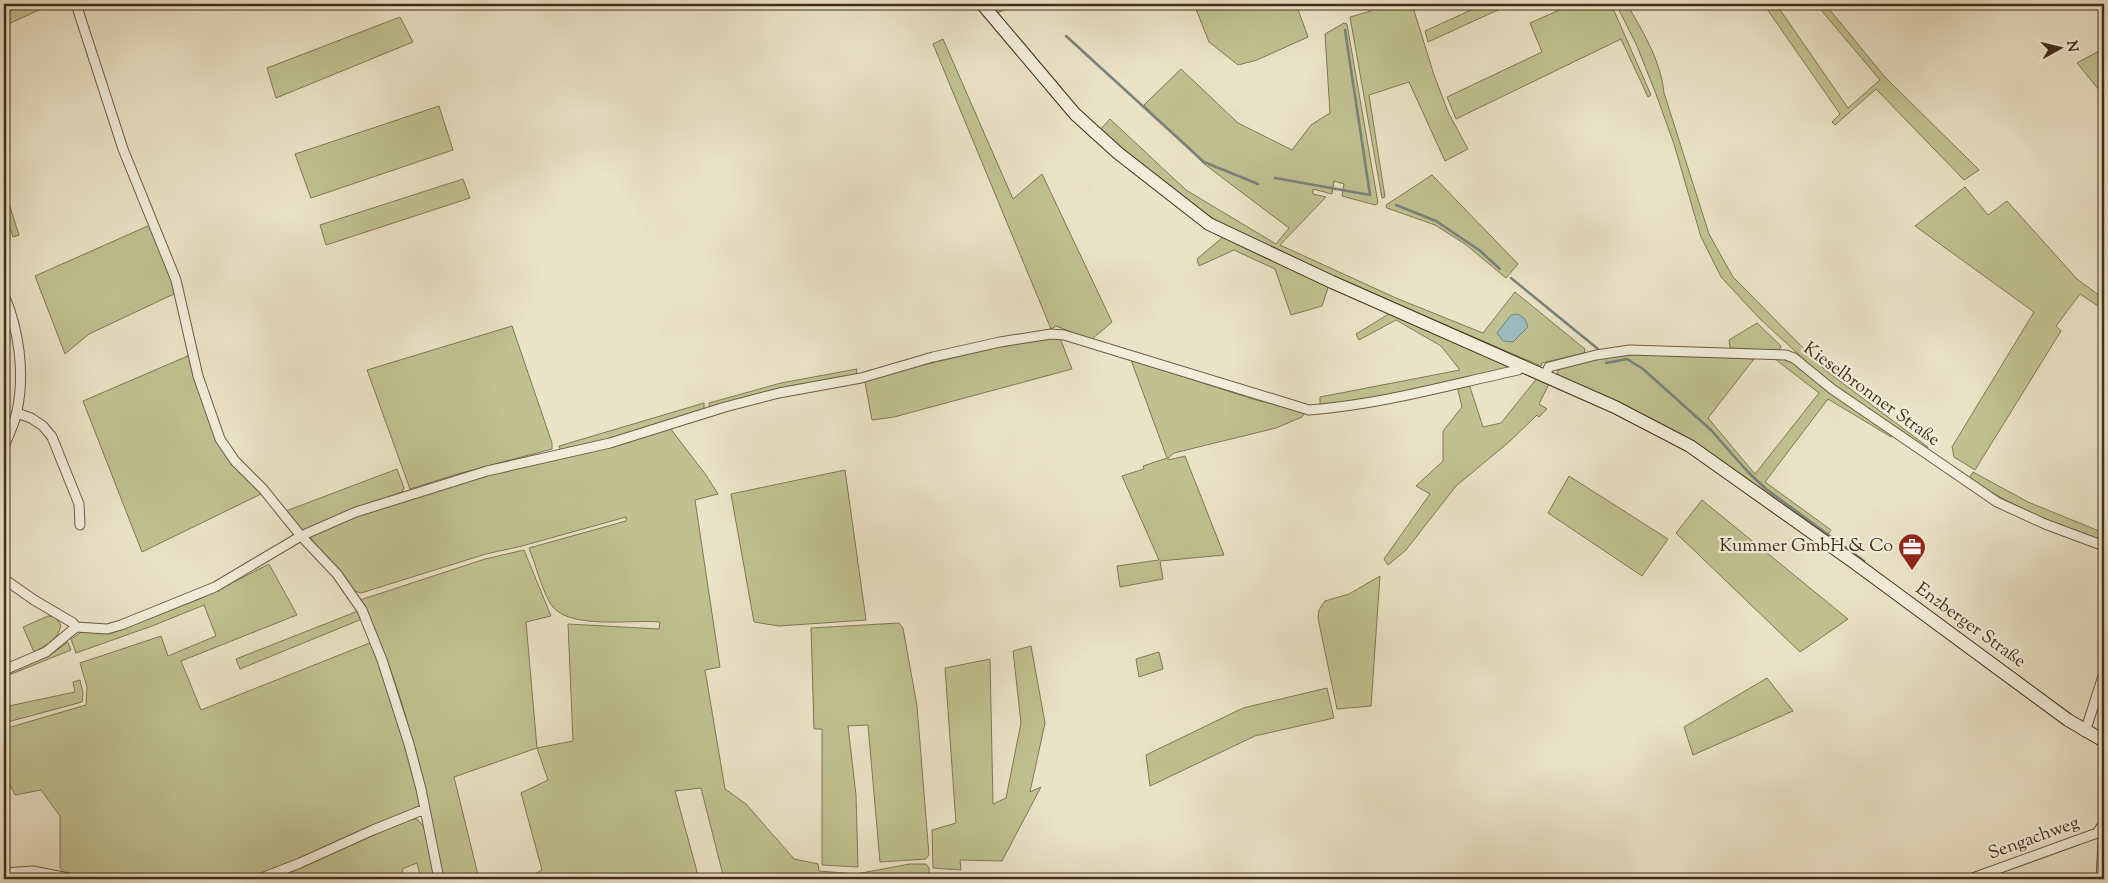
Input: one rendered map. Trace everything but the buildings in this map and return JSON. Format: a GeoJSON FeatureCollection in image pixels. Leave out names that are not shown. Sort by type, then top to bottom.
{"type":"FeatureCollection","features":[{"type":"Feature","properties":{"kind":"main road","name":"Enzberger Straße"},"geometry":{"type":"LineString","coordinates":[[982,4],[1075,114],[1118,153],[1209,224],[1332,282],[1545,375],[1690,446],[1721,466],[2085,732],[2104,742]]}},
{"type":"Feature","properties":{"kind":"street"},"geometry":{"type":"LineString","coordinates":[[76,4],[123,149],[176,280],[198,376],[220,439],[234,461],[263,489],[301,536],[344,584],[355,598],[368,623],[399,711],[425,808],[439,879]]}},
{"type":"Feature","properties":{"kind":"street"},"geometry":{"type":"LineString","coordinates":[[4,295],[12,319],[19,362],[20,382],[17,413],[4,448]]}},
{"type":"Feature","properties":{"kind":"street"},"geometry":{"type":"LineString","coordinates":[[4,670],[46,652],[76,627],[114,628],[180,603],[242,573],[301,536],[356,512],[487,471],[610,442],[725,407],[779,393],[861,378],[933,357],[1000,342],[1051,334],[1064,335],[1309,410],[1333,408],[1404,394],[1518,370],[1523,365]]}},
{"type":"Feature","properties":{"kind":"street","name":"Kieselbronner Straße"},"geometry":{"type":"LineString","coordinates":[[1545,375],[1549,367],[1596,355],[1630,350],[1786,354],[1794,358],[1832,389],[1997,502],[2045,524],[2104,546]]}},
{"type":"Feature","properties":{"kind":"street"},"geometry":{"type":"LineString","coordinates":[[17,413],[37,422],[52,437],[79,504],[80,525]]}},
{"type":"Feature","properties":{"kind":"street"},"geometry":{"type":"LineString","coordinates":[[4,579],[34,600],[73,623],[76,627]]}},
{"type":"Feature","properties":{"kind":"street"},"geometry":{"type":"LineString","coordinates":[[2085,732],[2104,673]]}},
{"type":"Feature","properties":{"kind":"street"},"geometry":{"type":"LineString","coordinates":[[258,879],[300,863],[425,808]]}},
{"type":"Feature","properties":{"kind":"street"},"geometry":{"type":"LineString","coordinates":[[2101,879],[2104,823]]}},
{"type":"Feature","properties":{"kind":"street","name":"Sengachweg"},"geometry":{"type":"LineString","coordinates":[[1970,879],[2097,833],[2104,823]]}},
{"type":"Feature","properties":{"kind":"street"},"geometry":{"type":"LineString","coordinates":[[4,873],[33,871],[73,879]]}},
{"type":"Feature","properties":{"kind":"green space"},"geometry":{"type":"Polygon","coordinates":[[[4,4],[52,4],[4,26],[4,4]]]}},
{"type":"Feature","properties":{"kind":"green space"},"geometry":{"type":"Polygon","coordinates":[[[987,4],[1017,4],[995,14],[987,4]]]}},
{"type":"Feature","properties":{"kind":"green space"},"geometry":{"type":"Polygon","coordinates":[[[1194,4],[1296,4],[1308,37],[1257,60],[1238,65],[1209,42],[1194,4]]]}},
{"type":"Feature","properties":{"kind":"green space"},"geometry":{"type":"Polygon","coordinates":[[[1370,4],[1412,4],[1434,75],[1449,114],[1468,149],[1445,161],[1409,82],[1369,95],[1385,197],[1382,198],[1350,17],[1371,11],[1370,4]]]}},
{"type":"Feature","properties":{"kind":"green space"},"geometry":{"type":"Polygon","coordinates":[[[1484,4],[1511,4],[1428,42],[1425,31],[1484,4]]]}},
{"type":"Feature","properties":{"kind":"green space"},"geometry":{"type":"Polygon","coordinates":[[[1573,4],[1611,4],[1651,95],[1648,97],[1621,39],[1456,119],[1447,97],[1542,52],[1530,23],[1573,4]]]}},
{"type":"Feature","properties":{"kind":"green space"},"geometry":{"type":"Polygon","coordinates":[[[1616,4],[1627,4],[1655,58],[1664,93],[1709,234],[1733,277],[1825,370],[1928,447],[1926,451],[1833,386],[1760,319],[1721,277],[1701,237],[1674,144],[1656,94],[1637,46],[1616,4]]]}},
{"type":"Feature","properties":{"kind":"green space"},"geometry":{"type":"Polygon","coordinates":[[[1776,4],[1848,108],[1880,80],[1816,4],[1825,4],[1884,76],[1979,170],[1964,180],[1876,89],[1835,125],[1832,122],[1840,114],[1767,9],[1776,4]]]}},
{"type":"Feature","properties":{"kind":"green space"},"geometry":{"type":"Polygon","coordinates":[[[400,17],[413,42],[276,98],[267,68],[400,17]]]}},
{"type":"Feature","properties":{"kind":"green space"},"geometry":{"type":"Polygon","coordinates":[[[1344,23],[1347,24],[1378,203],[1375,205],[1342,196],[1344,184],[1334,181],[1332,194],[1313,189],[1313,194],[1326,197],[1280,245],[1396,298],[1483,333],[1515,292],[1585,349],[1584,353],[1542,363],[1541,366],[1273,251],[1230,229],[1187,202],[1100,130],[1110,119],[1186,190],[1276,244],[1289,228],[1203,163],[1144,105],[1181,69],[1238,123],[1292,150],[1311,125],[1330,113],[1325,34],[1344,23]]]}},
{"type":"Feature","properties":{"kind":"green space"},"geometry":{"type":"Polygon","coordinates":[[[943,39],[1013,199],[1042,174],[1112,322],[1091,340],[1056,326],[1051,329],[933,44],[943,39]]]}},
{"type":"Feature","properties":{"kind":"green space"},"geometry":{"type":"Polygon","coordinates":[[[2099,51],[2104,61],[2104,96],[2077,63],[2099,51]]]}},
{"type":"Feature","properties":{"kind":"green space"},"geometry":{"type":"Polygon","coordinates":[[[439,106],[453,150],[311,198],[295,154],[439,106]]]}},
{"type":"Feature","properties":{"kind":"green space"},"geometry":{"type":"Polygon","coordinates":[[[1432,175],[1518,264],[1506,278],[1465,244],[1435,225],[1387,208],[1386,205],[1432,175]]]}},
{"type":"Feature","properties":{"kind":"green space"},"geometry":{"type":"Polygon","coordinates":[[[463,179],[470,198],[326,245],[320,225],[463,179]]]}},
{"type":"Feature","properties":{"kind":"green space"},"geometry":{"type":"Polygon","coordinates":[[[1965,187],[1988,215],[2007,201],[2077,279],[2104,299],[2104,310],[2080,294],[2056,326],[2061,331],[1975,470],[1954,457],[1952,447],[2034,312],[1915,226],[1965,187]]]}},
{"type":"Feature","properties":{"kind":"green space"},"geometry":{"type":"Polygon","coordinates":[[[4,188],[19,235],[13,237],[4,208],[4,188]]]}},
{"type":"Feature","properties":{"kind":"green space"},"geometry":{"type":"Polygon","coordinates":[[[150,225],[172,278],[176,293],[89,334],[65,354],[35,276],[150,225]]]}},
{"type":"Feature","properties":{"kind":"green space"},"geometry":{"type":"Polygon","coordinates":[[[1223,237],[1329,285],[1322,306],[1291,315],[1275,269],[1234,250],[1199,266],[1197,259],[1223,237]]]}},
{"type":"Feature","properties":{"kind":"green space"},"geometry":{"type":"Polygon","coordinates":[[[1392,312],[1516,366],[1514,370],[1338,404],[1320,405],[1320,397],[1460,370],[1441,346],[1396,320],[1359,340],[1356,334],[1392,312]]]}},
{"type":"Feature","properties":{"kind":"green space"},"geometry":{"type":"Polygon","coordinates":[[[1757,323],[1781,346],[1779,351],[1730,348],[1729,340],[1757,323]]]}},
{"type":"Feature","properties":{"kind":"green space"},"geometry":{"type":"Polygon","coordinates":[[[512,326],[552,443],[552,449],[461,473],[410,489],[367,370],[512,326]]]}},
{"type":"Feature","properties":{"kind":"green space"},"geometry":{"type":"Polygon","coordinates":[[[1060,338],[1072,369],[894,417],[872,420],[865,382],[868,378],[1000,347],[1060,338]]]}},
{"type":"Feature","properties":{"kind":"green space"},"geometry":{"type":"Polygon","coordinates":[[[1641,354],[1754,359],[1708,418],[1755,474],[1819,393],[1775,359],[1779,357],[1789,359],[1893,434],[1891,437],[1828,399],[1765,482],[1831,530],[1826,537],[1750,482],[1559,376],[1557,373],[1560,368],[1591,359],[1641,354]]]}},
{"type":"Feature","properties":{"kind":"green space"},"geometry":{"type":"Polygon","coordinates":[[[190,355],[230,460],[263,493],[142,552],[83,401],[190,355]]]}},
{"type":"Feature","properties":{"kind":"green space"},"geometry":{"type":"Polygon","coordinates":[[[1131,360],[1256,400],[1303,412],[1304,414],[1302,417],[1276,428],[1174,453],[1168,458],[1168,460],[1185,456],[1224,555],[1160,561],[1163,579],[1120,587],[1117,566],[1159,560],[1122,476],[1144,469],[1143,466],[1167,458],[1131,360]]]}},
{"type":"Feature","properties":{"kind":"green space"},"geometry":{"type":"Polygon","coordinates":[[[857,369],[856,375],[710,408],[709,403],[781,383],[857,369]]]}},
{"type":"Feature","properties":{"kind":"green space"},"geometry":{"type":"Polygon","coordinates":[[[1538,377],[1550,382],[1539,404],[1547,409],[1539,417],[1537,415],[1509,442],[1456,486],[1406,550],[1388,565],[1384,559],[1430,494],[1416,486],[1443,461],[1443,431],[1462,407],[1457,386],[1469,384],[1483,427],[1501,423],[1538,377]]]}},
{"type":"Feature","properties":{"kind":"green space"},"geometry":{"type":"Polygon","coordinates":[[[704,403],[704,410],[610,439],[561,451],[559,446],[704,403]]]}},
{"type":"Feature","properties":{"kind":"green space"},"geometry":{"type":"Polygon","coordinates":[[[670,428],[718,494],[695,500],[720,667],[705,670],[725,789],[746,804],[794,859],[818,864],[819,871],[856,874],[910,864],[926,864],[929,868],[929,879],[724,879],[701,788],[675,791],[699,879],[526,879],[542,870],[521,793],[548,780],[537,748],[573,741],[568,624],[659,629],[660,622],[584,621],[558,612],[547,597],[529,548],[626,521],[626,517],[486,554],[361,593],[354,591],[310,537],[363,513],[501,470],[670,428]]]}},
{"type":"Feature","properties":{"kind":"green space"},"geometry":{"type":"Polygon","coordinates":[[[397,469],[404,488],[402,492],[302,531],[286,511],[397,469]]]}},
{"type":"Feature","properties":{"kind":"green space"},"geometry":{"type":"Polygon","coordinates":[[[845,470],[866,620],[779,626],[754,622],[731,494],[845,470]]]}},
{"type":"Feature","properties":{"kind":"green space"},"geometry":{"type":"Polygon","coordinates":[[[1973,472],[2028,502],[2104,533],[2104,542],[2001,498],[1969,478],[1973,472]]]}},
{"type":"Feature","properties":{"kind":"green space"},"geometry":{"type":"Polygon","coordinates":[[[1569,476],[1668,539],[1642,576],[1548,513],[1569,476]]]}},
{"type":"Feature","properties":{"kind":"green space"},"geometry":{"type":"Polygon","coordinates":[[[1702,500],[1848,619],[1800,652],[1676,533],[1702,500]]]}},
{"type":"Feature","properties":{"kind":"green space"},"geometry":{"type":"Polygon","coordinates":[[[524,550],[551,616],[526,622],[537,748],[454,777],[479,879],[442,879],[420,772],[401,701],[376,633],[360,600],[485,559],[524,550]]]}},
{"type":"Feature","properties":{"kind":"green space"},"geometry":{"type":"Polygon","coordinates":[[[269,564],[297,615],[181,661],[201,710],[372,642],[410,758],[421,802],[418,808],[269,874],[251,879],[88,879],[87,877],[65,874],[60,868],[60,816],[41,790],[15,795],[4,773],[4,729],[86,705],[87,687],[80,663],[161,636],[168,656],[216,636],[204,605],[76,653],[71,639],[83,631],[112,633],[202,598],[269,564]]]}},
{"type":"Feature","properties":{"kind":"green space"},"geometry":{"type":"Polygon","coordinates":[[[1380,576],[1371,706],[1337,709],[1318,618],[1319,610],[1325,601],[1349,594],[1380,576]]]}},
{"type":"Feature","properties":{"kind":"green space"},"geometry":{"type":"Polygon","coordinates":[[[358,611],[362,619],[240,669],[236,659],[358,611]]]}},
{"type":"Feature","properties":{"kind":"green space"},"geometry":{"type":"Polygon","coordinates":[[[48,616],[55,617],[61,625],[57,635],[51,642],[34,652],[23,627],[48,616]]]}},
{"type":"Feature","properties":{"kind":"green space"},"geometry":{"type":"Polygon","coordinates":[[[899,623],[903,628],[917,706],[929,855],[926,859],[880,862],[868,725],[848,726],[856,795],[858,867],[822,865],[822,729],[814,729],[811,628],[899,623]]]}},
{"type":"Feature","properties":{"kind":"green space"},"geometry":{"type":"Polygon","coordinates":[[[68,642],[71,650],[4,677],[4,674],[47,657],[68,642]]]}},
{"type":"Feature","properties":{"kind":"green space"},"geometry":{"type":"Polygon","coordinates":[[[1031,646],[1045,723],[1030,792],[1041,787],[1002,861],[960,860],[961,870],[933,868],[932,830],[956,823],[945,668],[990,659],[993,804],[1006,798],[1021,723],[1013,651],[1031,646]]]}},
{"type":"Feature","properties":{"kind":"green space"},"geometry":{"type":"Polygon","coordinates":[[[1159,652],[1163,669],[1139,677],[1136,659],[1159,652]]]}},
{"type":"Feature","properties":{"kind":"green space"},"geometry":{"type":"Polygon","coordinates":[[[1767,678],[1793,711],[1693,755],[1684,727],[1767,678]]]}},
{"type":"Feature","properties":{"kind":"green space"},"geometry":{"type":"Polygon","coordinates":[[[80,680],[83,693],[82,702],[4,723],[4,707],[75,692],[73,682],[80,680]]]}},
{"type":"Feature","properties":{"kind":"green space"},"geometry":{"type":"Polygon","coordinates":[[[1327,688],[1334,718],[1255,736],[1150,786],[1146,755],[1243,708],[1327,688]]]}},
{"type":"Feature","properties":{"kind":"green space"},"geometry":{"type":"Polygon","coordinates":[[[407,819],[417,819],[424,827],[436,879],[421,879],[417,863],[402,869],[405,879],[295,879],[292,872],[407,819]]]}},
{"type":"Feature","properties":{"kind":"water"},"geometry":{"type":"Polygon","coordinates":[[[1518,314],[1525,319],[1528,327],[1513,342],[1503,341],[1497,333],[1511,315],[1518,314]]]}},
{"type":"Feature","properties":{"kind":"waterway"},"geometry":{"type":"LineString","coordinates":[[1275,178],[1370,195],[1345,30]]}},
{"type":"Feature","properties":{"kind":"waterway"},"geometry":{"type":"LineString","coordinates":[[1066,36],[1204,162],[1258,184]]}},
{"type":"Feature","properties":{"kind":"waterway"},"geometry":{"type":"LineString","coordinates":[[1396,205],[1436,221],[1479,250],[1500,269]]}},
{"type":"Feature","properties":{"kind":"waterway"},"geometry":{"type":"LineString","coordinates":[[1511,278],[1598,349]]}},
{"type":"Feature","properties":{"kind":"waterway"},"geometry":{"type":"LineString","coordinates":[[1606,363],[1627,359],[1643,369],[1711,430],[1747,471],[1766,489],[1864,561]]}},
{"type":"Feature","properties":{"kind":"place","name":"Kummer GmbH & Co"},"geometry":{"type":"Point","coordinates":[1912,571]}}]}
